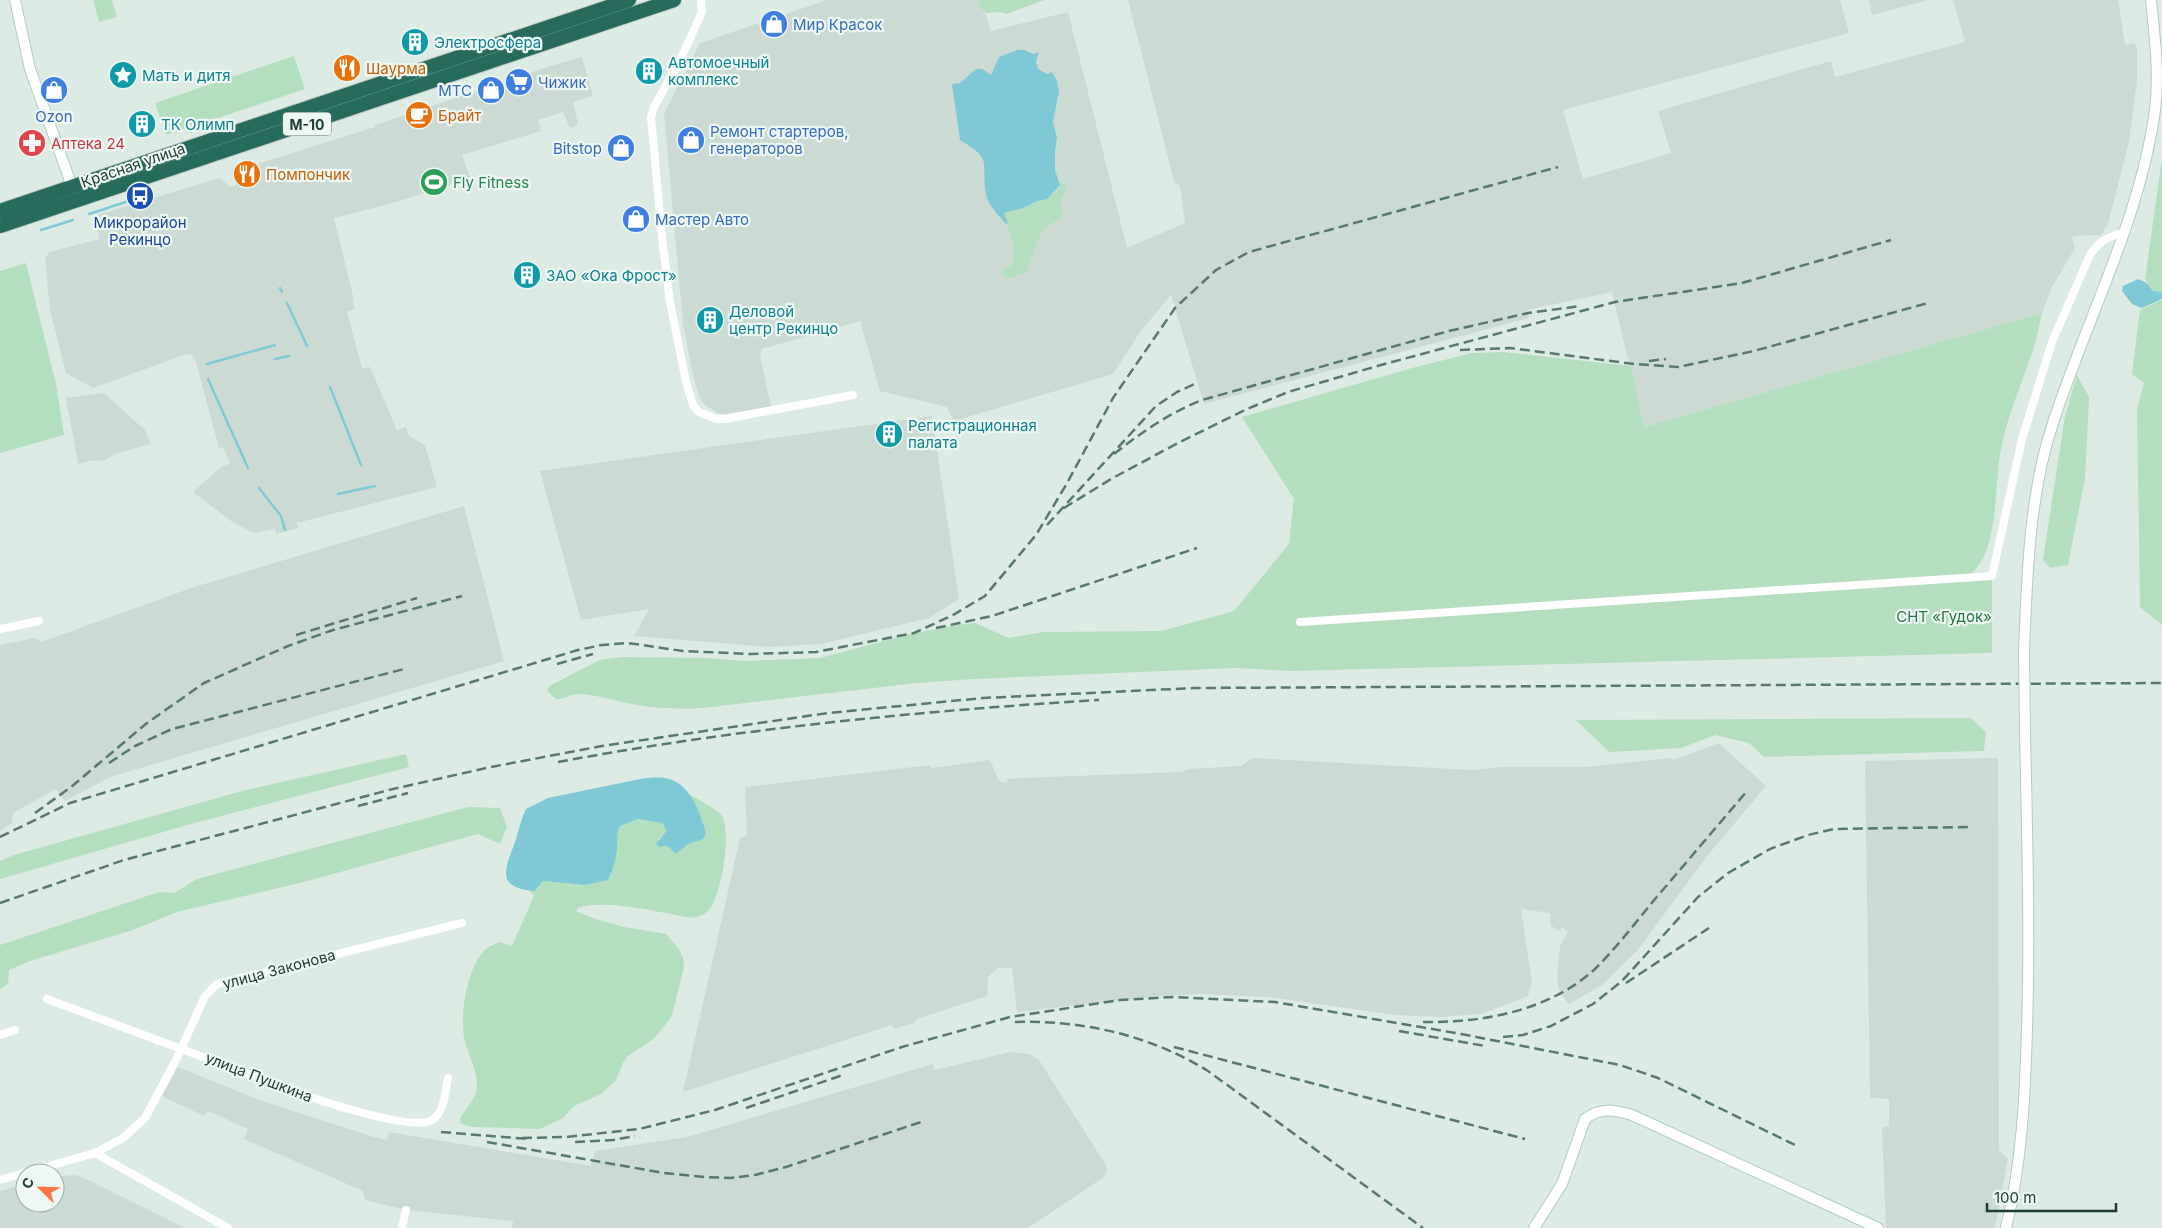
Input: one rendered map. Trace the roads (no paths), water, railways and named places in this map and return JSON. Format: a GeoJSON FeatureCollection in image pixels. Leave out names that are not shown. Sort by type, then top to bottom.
{"type":"FeatureCollection","features":[{"type":"Feature","properties":{"kind":"highway","name":"Красная улица"},"geometry":{"type":"LineString","coordinates":[[0,210],[629,0]]}},
{"type":"Feature","properties":{"kind":"highway","name":"Красная улица"},"geometry":{"type":"LineString","coordinates":[[0,226],[674,0]]}},
{"type":"Feature","properties":{"kind":"street"},"geometry":{"type":"LineString","coordinates":[[15,0],[30,70],[76,201]]}},
{"type":"Feature","properties":{"kind":"street"},"geometry":{"type":"LineString","coordinates":[[701,0],[702,12],[680,60],[654,106],[651,118],[670,302],[680,358],[693,405],[698,412],[716,419],[725,419],[853,394]]}},
{"type":"Feature","properties":{"kind":"street"},"geometry":{"type":"LineString","coordinates":[[2006,1228],[2012,1206],[2024,1103],[2029,951],[2024,652],[2031,540],[2040,475],[2053,424],[2141,175],[2154,116],[2157,61],[2151,0]]}},
{"type":"Feature","properties":{"kind":"street"},"geometry":{"type":"LineString","coordinates":[[1300,622],[1992,576],[2022,440],[2052,342],[2090,255],[2105,238],[2122,233]]}},
{"type":"Feature","properties":{"kind":"street"},"geometry":{"type":"LineString","coordinates":[[0,629],[39,621]]}},
{"type":"Feature","properties":{"kind":"street","name":"улица Законова"},"geometry":{"type":"LineString","coordinates":[[0,1180],[95,1153],[122,1138],[145,1118],[205,996],[217,984],[462,923]]}},
{"type":"Feature","properties":{"kind":"street","name":"улица Пушкина"},"geometry":{"type":"LineString","coordinates":[[47,999],[312,1098],[350,1110],[402,1122],[431,1120],[442,1106],[448,1078]]}},
{"type":"Feature","properties":{"kind":"street"},"geometry":{"type":"LineString","coordinates":[[0,1035],[15,1030]]}},
{"type":"Feature","properties":{"kind":"street"},"geometry":{"type":"LineString","coordinates":[[1534,1228],[1562,1184],[1585,1119],[1593,1112],[1608,1110],[1632,1115],[1878,1228]]}},
{"type":"Feature","properties":{"kind":"street"},"geometry":{"type":"LineString","coordinates":[[95,1153],[228,1228]]}},
{"type":"Feature","properties":{"kind":"street"},"geometry":{"type":"LineString","coordinates":[[402,1228],[406,1210]]}},
{"type":"Feature","properties":{"kind":"water"},"geometry":{"type":"Polygon","coordinates":[[[1017,50],[1025,50],[1033,54],[1039,52],[1036,62],[1038,69],[1047,74],[1052,72],[1057,81],[1059,91],[1053,122],[1057,138],[1055,170],[1060,185],[1047,199],[1037,201],[1021,209],[1006,212],[1004,214],[1008,223],[1006,224],[987,199],[982,158],[971,147],[960,140],[952,84],[960,83],[976,69],[982,69],[991,75],[999,57],[1017,50]]]}},
{"type":"Feature","properties":{"kind":"water"},"geometry":{"type":"Polygon","coordinates":[[[2138,279],[2147,283],[2153,291],[2162,292],[2162,299],[2142,308],[2132,304],[2122,291],[2123,286],[2138,279]]]}},
{"type":"Feature","properties":{"kind":"water"},"geometry":{"type":"Polygon","coordinates":[[[645,778],[665,778],[681,785],[697,807],[706,833],[703,839],[688,844],[676,854],[668,846],[660,847],[656,844],[667,830],[662,823],[638,819],[620,826],[616,857],[608,880],[584,885],[543,881],[535,891],[521,889],[508,880],[506,874],[509,858],[526,809],[548,798],[645,778]]]}},
{"type":"Feature","properties":{"kind":"waterway"},"geometry":{"type":"LineString","coordinates":[[89,214],[132,200]]}},
{"type":"Feature","properties":{"kind":"waterway"},"geometry":{"type":"LineString","coordinates":[[41,230],[73,220]]}},
{"type":"Feature","properties":{"kind":"waterway"},"geometry":{"type":"LineString","coordinates":[[280,288],[282,292]]}},
{"type":"Feature","properties":{"kind":"waterway"},"geometry":{"type":"LineString","coordinates":[[287,303],[307,346]]}},
{"type":"Feature","properties":{"kind":"waterway"},"geometry":{"type":"LineString","coordinates":[[207,364],[275,345]]}},
{"type":"Feature","properties":{"kind":"waterway"},"geometry":{"type":"LineString","coordinates":[[275,359],[289,356]]}},
{"type":"Feature","properties":{"kind":"waterway"},"geometry":{"type":"LineString","coordinates":[[208,379],[248,468]]}},
{"type":"Feature","properties":{"kind":"waterway"},"geometry":{"type":"LineString","coordinates":[[330,387],[361,465]]}},
{"type":"Feature","properties":{"kind":"waterway"},"geometry":{"type":"LineString","coordinates":[[338,494],[375,486]]}},
{"type":"Feature","properties":{"kind":"waterway"},"geometry":{"type":"LineString","coordinates":[[259,488],[281,516],[285,530]]}},
{"type":"Feature","properties":{"kind":"railway"},"geometry":{"type":"LineString","coordinates":[[0,837],[70,803],[578,650],[602,645],[628,643],[683,651],[751,654],[816,652],[914,633],[953,615],[985,596],[1036,535],[1066,485],[1113,398],[1175,308],[1216,270],[1249,252],[1558,167]]}},
{"type":"Feature","properties":{"kind":"railway"},"geometry":{"type":"LineString","coordinates":[[1064,508],[1111,479],[1178,443],[1247,409],[1288,392],[1615,302],[1742,283],[1891,240]]}},
{"type":"Feature","properties":{"kind":"railway"},"geometry":{"type":"LineString","coordinates":[[1460,350],[1510,348],[1634,364],[1678,367],[1754,351],[1928,303]]}},
{"type":"Feature","properties":{"kind":"railway"},"geometry":{"type":"LineString","coordinates":[[1114,454],[1156,424],[1202,400],[1449,331],[1528,313],[1581,306]]}},
{"type":"Feature","properties":{"kind":"railway"},"geometry":{"type":"LineString","coordinates":[[1649,361],[1666,359]]}},
{"type":"Feature","properties":{"kind":"railway"},"geometry":{"type":"LineString","coordinates":[[1047,525],[1156,406],[1177,392],[1197,383]]}},
{"type":"Feature","properties":{"kind":"railway"},"geometry":{"type":"LineString","coordinates":[[936,628],[992,616],[1197,548]]}},
{"type":"Feature","properties":{"kind":"railway"},"geometry":{"type":"LineString","coordinates":[[35,813],[71,787],[147,723],[204,683],[288,646],[333,630],[462,596]]}},
{"type":"Feature","properties":{"kind":"railway"},"geometry":{"type":"LineString","coordinates":[[296,635],[417,598]]}},
{"type":"Feature","properties":{"kind":"railway"},"geometry":{"type":"LineString","coordinates":[[557,664],[593,654]]}},
{"type":"Feature","properties":{"kind":"railway"},"geometry":{"type":"LineString","coordinates":[[109,763],[135,746],[172,729],[404,669]]}},
{"type":"Feature","properties":{"kind":"railway"},"geometry":{"type":"LineString","coordinates":[[0,903],[124,860],[393,789],[491,767],[602,746],[828,713],[983,698],[1195,688],[2162,683]]}},
{"type":"Feature","properties":{"kind":"railway"},"geometry":{"type":"LineString","coordinates":[[558,762],[692,740],[827,723],[1031,704],[1099,700]]}},
{"type":"Feature","properties":{"kind":"railway"},"geometry":{"type":"LineString","coordinates":[[1423,1022],[1445,1022],[1492,1017],[1537,1004],[1558,995],[1578,983],[1611,952],[1748,790]]}},
{"type":"Feature","properties":{"kind":"railway"},"geometry":{"type":"LineString","coordinates":[[358,806],[408,793]]}},
{"type":"Feature","properties":{"kind":"railway"},"geometry":{"type":"LineString","coordinates":[[1503,1037],[1523,1035],[1551,1026],[1593,1004],[1622,981],[1698,897],[1728,873],[1770,849],[1808,835],[1834,829],[1968,827]]}},
{"type":"Feature","properties":{"kind":"railway"},"geometry":{"type":"LineString","coordinates":[[1626,983],[1709,928]]}},
{"type":"Feature","properties":{"kind":"railway"},"geometry":{"type":"LineString","coordinates":[[522,1138],[566,1137],[639,1129],[715,1110],[902,1047],[1010,1017],[1120,1000],[1174,997],[1275,1002],[1461,1034],[1620,1065],[1658,1078],[1795,1145]]}},
{"type":"Feature","properties":{"kind":"railway"},"geometry":{"type":"LineString","coordinates":[[1015,1022],[1065,1024],[1115,1032],[1139,1039],[1186,1058],[1208,1071],[1423,1228]]}},
{"type":"Feature","properties":{"kind":"railway"},"geometry":{"type":"LineString","coordinates":[[1399,1031],[1485,1046]]}},
{"type":"Feature","properties":{"kind":"railway"},"geometry":{"type":"LineString","coordinates":[[1174,1047],[1525,1139]]}},
{"type":"Feature","properties":{"kind":"railway"},"geometry":{"type":"LineString","coordinates":[[746,1108],[843,1075]]}},
{"type":"Feature","properties":{"kind":"railway"},"geometry":{"type":"LineString","coordinates":[[487,1142],[664,1173],[730,1178],[755,1175],[786,1167],[921,1122]]}},
{"type":"Feature","properties":{"kind":"railway"},"geometry":{"type":"LineString","coordinates":[[441,1132],[528,1139]]}},
{"type":"Feature","properties":{"kind":"railway"},"geometry":{"type":"LineString","coordinates":[[575,1142],[613,1140],[635,1136]]}},
{"type":"Feature","properties":{"kind":"place","name":"Мир Красок"},"geometry":{"type":"Point","coordinates":[774,24]}},
{"type":"Feature","properties":{"kind":"place","name":"Электросфера"},"geometry":{"type":"Point","coordinates":[415,42]}},
{"type":"Feature","properties":{"kind":"place","name":"Шаурма"},"geometry":{"type":"Point","coordinates":[347,68]}},
{"type":"Feature","properties":{"kind":"place","name":"Автомоечный комплекс"},"geometry":{"type":"Point","coordinates":[649,71]}},
{"type":"Feature","properties":{"kind":"place","name":"Мать и дитя"},"geometry":{"type":"Point","coordinates":[123,75]}},
{"type":"Feature","properties":{"kind":"place","name":"Чижик"},"geometry":{"type":"Point","coordinates":[519,82]}},
{"type":"Feature","properties":{"kind":"place","name":"Ozon"},"geometry":{"type":"Point","coordinates":[54,90]}},
{"type":"Feature","properties":{"kind":"place","name":"МТС"},"geometry":{"type":"Point","coordinates":[491,90]}},
{"type":"Feature","properties":{"kind":"place","name":"Брайт"},"geometry":{"type":"Point","coordinates":[419,115]}},
{"type":"Feature","properties":{"kind":"place","name":"ТК Олимп"},"geometry":{"type":"Point","coordinates":[142,124]}},
{"type":"Feature","properties":{"kind":"place","name":"Ремонт стартеров, генераторов"},"geometry":{"type":"Point","coordinates":[691,140]}},
{"type":"Feature","properties":{"kind":"place","name":"Аптека 24"},"geometry":{"type":"Point","coordinates":[32,143]}},
{"type":"Feature","properties":{"kind":"place","name":"Bitstop"},"geometry":{"type":"Point","coordinates":[621,148]}},
{"type":"Feature","properties":{"kind":"place","name":"Помпончик"},"geometry":{"type":"Point","coordinates":[247,174]}},
{"type":"Feature","properties":{"kind":"place","name":"Fly Fitness"},"geometry":{"type":"Point","coordinates":[434,182]}},
{"type":"Feature","properties":{"kind":"place","name":"Микрорайон Рекинцо"},"geometry":{"type":"Point","coordinates":[140,196]}},
{"type":"Feature","properties":{"kind":"place","name":"Мастер Авто"},"geometry":{"type":"Point","coordinates":[636,219]}},
{"type":"Feature","properties":{"kind":"place","name":"ЗАО «Ока Фрост»"},"geometry":{"type":"Point","coordinates":[527,275]}},
{"type":"Feature","properties":{"kind":"place","name":"Деловой центр Рекинцо"},"geometry":{"type":"Point","coordinates":[710,320]}},
{"type":"Feature","properties":{"kind":"place","name":"Регистрационная палата"},"geometry":{"type":"Point","coordinates":[889,434]}},
{"type":"Feature","properties":{"kind":"park label","name":"СНТ «Гудок»"},"geometry":{"type":"Point","coordinates":[1944,616]}}]}
